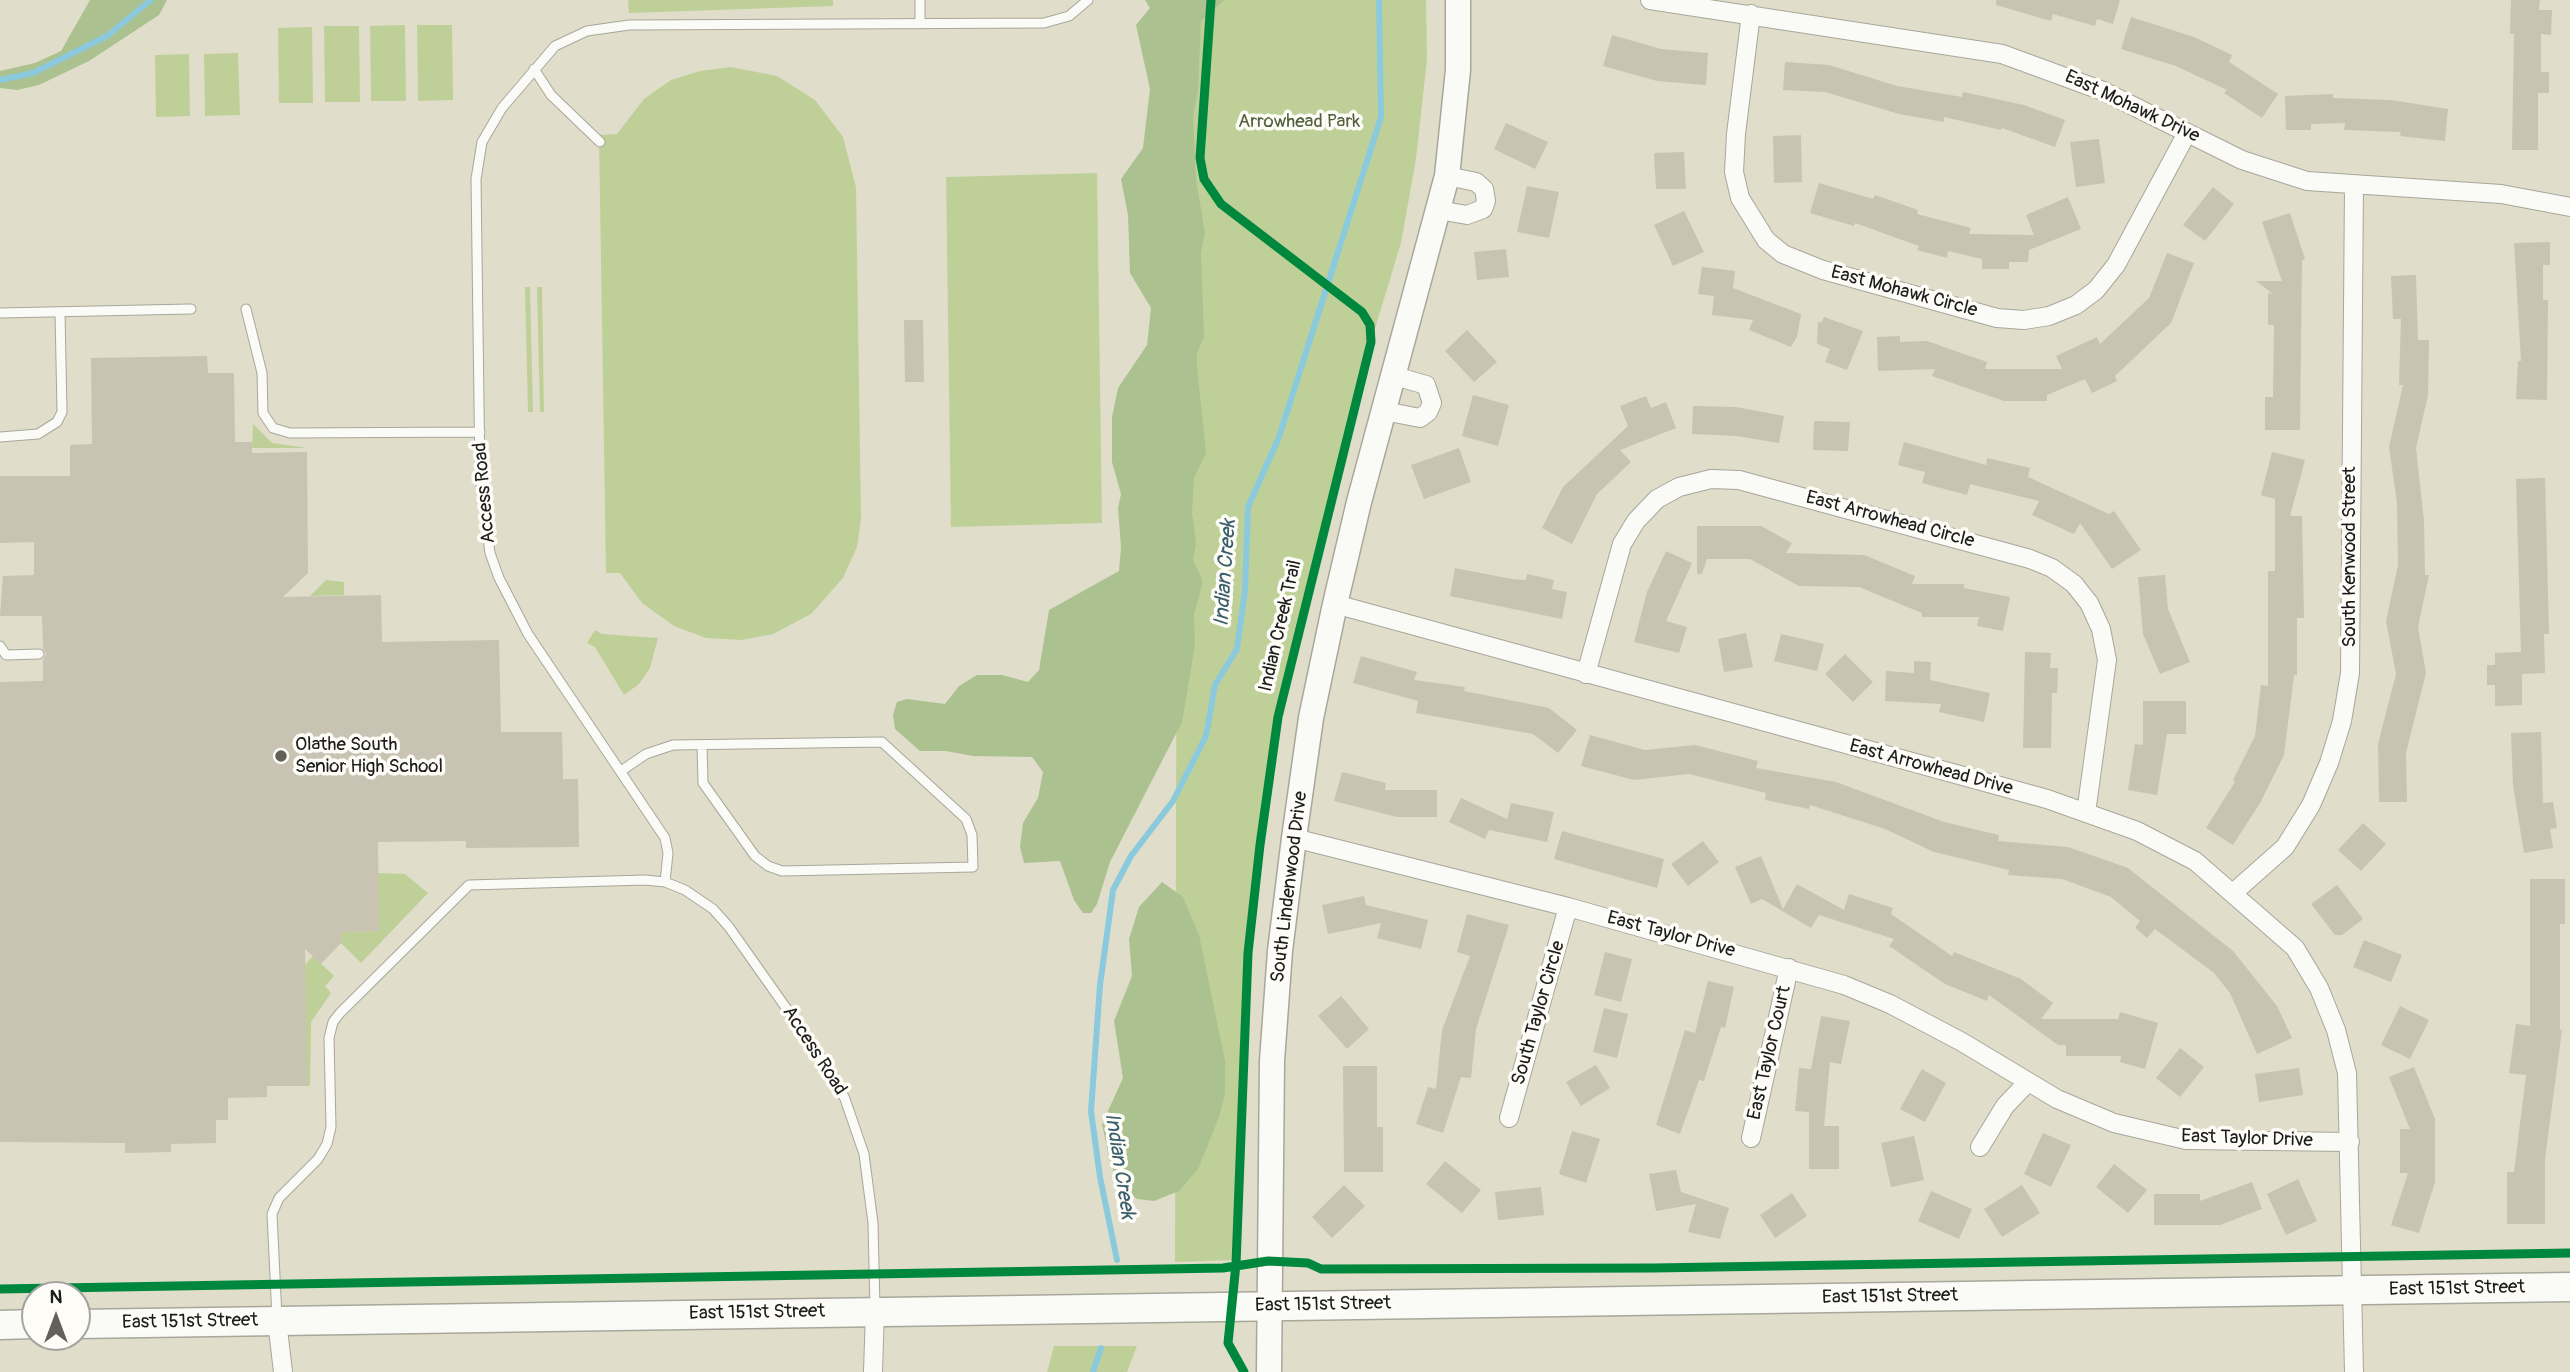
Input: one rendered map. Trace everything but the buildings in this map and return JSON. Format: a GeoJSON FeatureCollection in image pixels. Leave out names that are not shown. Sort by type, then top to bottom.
{"type":"FeatureCollection","features":[{"type":"Feature","properties":{"kind":"main road","name":"East 151st Street"},"geometry":{"type":"LineString","coordinates":[[91,1324],[2570,1287]]}},
{"type":"Feature","properties":{"kind":"main road"},"geometry":{"type":"LineString","coordinates":[[0,1325],[21,1324]]}},
{"type":"Feature","properties":{"kind":"street","name":"South Lindenwood Drive"},"geometry":{"type":"LineString","coordinates":[[1269,1372],[1272,1061],[1280,951],[1294,838],[1311,718],[1335,604],[1447,176],[1458,70],[1458,0]]}},
{"type":"Feature","properties":{"kind":"street","name":"East Mohawk Drive"},"geometry":{"type":"LineString","coordinates":[[1650,0],[2002,54],[2103,91],[2270,170],[2307,181],[2501,194],[2555,207],[2570,207]]}},
{"type":"Feature","properties":{"kind":"street","name":"East Mohawk Circle"},"geometry":{"type":"LineString","coordinates":[[1751,15],[1736,134],[1734,172],[1740,198],[1753,225],[1783,254],[1850,278],[1997,318],[2024,320],[2049,316],[2076,305],[2096,290],[2116,265],[2187,133]]}},
{"type":"Feature","properties":{"kind":"street"},"geometry":{"type":"LineString","coordinates":[[1438,210],[1477,214],[1486,201],[1484,189],[1476,182],[1447,176]]}},
{"type":"Feature","properties":{"kind":"street","name":"South Kenwood Street"},"geometry":{"type":"LineString","coordinates":[[2233,893],[2285,847],[2316,794],[2342,721],[2350,673],[2354,185]]}},
{"type":"Feature","properties":{"kind":"street"},"geometry":{"type":"LineString","coordinates":[[1384,411],[1420,418],[1428,412],[1432,402],[1426,385],[1395,376]]}},
{"type":"Feature","properties":{"kind":"street","name":"East Arrowhead Circle"},"geometry":{"type":"LineString","coordinates":[[1586,674],[1622,544],[1636,521],[1657,499],[1679,487],[1712,479],[1739,480],[2017,555],[2052,568],[2074,584],[2089,603],[2101,629],[2106,671],[2086,813]]}},
{"type":"Feature","properties":{"kind":"street","name":"East Arrowhead Drive"},"geometry":{"type":"LineString","coordinates":[[1335,604],[2086,813],[2137,831],[2195,861],[2295,948],[2319,988],[2336,1030],[2347,1073],[2354,1372]]}},
{"type":"Feature","properties":{"kind":"street","name":"East Taylor Drive"},"geometry":{"type":"LineString","coordinates":[[1294,838],[1568,907],[1789,968],[1890,1003],[2057,1099],[2114,1123],[2186,1140],[2350,1142]]}},
{"type":"Feature","properties":{"kind":"street","name":"South Taylor Circle"},"geometry":{"type":"LineString","coordinates":[[1510,1118],[1568,907]]}},
{"type":"Feature","properties":{"kind":"street","name":"East Taylor Court"},"geometry":{"type":"LineString","coordinates":[[1751,1138],[1789,968]]}},
{"type":"Feature","properties":{"kind":"street"},"geometry":{"type":"LineString","coordinates":[[1980,1147],[2005,1106],[2028,1083]]}},
{"type":"Feature","properties":{"kind":"street"},"geometry":{"type":"LineString","coordinates":[[873,1372],[875,1311]]}},
{"type":"Feature","properties":{"kind":"street"},"geometry":{"type":"LineString","coordinates":[[277,1321],[283,1372]]}},
{"type":"Feature","properties":{"kind":"lane"},"geometry":{"type":"LineString","coordinates":[[919,0],[920,24]]}},
{"type":"Feature","properties":{"kind":"lane","name":"Access Road"},"geometry":{"type":"LineString","coordinates":[[665,882],[667,853],[664,838],[527,634],[499,578],[485,529],[480,432],[476,179],[478,155],[491,126],[555,46],[587,31],[629,25],[1044,23],[1069,16],[1088,0]]}},
{"type":"Feature","properties":{"kind":"lane"},"geometry":{"type":"LineString","coordinates":[[534,69],[551,94],[600,142]]}},
{"type":"Feature","properties":{"kind":"lane"},"geometry":{"type":"LineString","coordinates":[[0,313],[191,309]]}},
{"type":"Feature","properties":{"kind":"lane"},"geometry":{"type":"LineString","coordinates":[[246,309],[262,373],[263,413],[268,424],[279,432],[480,432]]}},
{"type":"Feature","properties":{"kind":"lane"},"geometry":{"type":"LineString","coordinates":[[0,437],[38,434],[57,422],[62,412],[60,312]]}},
{"type":"Feature","properties":{"kind":"lane"},"geometry":{"type":"LineString","coordinates":[[0,646],[6,654],[39,654]]}},
{"type":"Feature","properties":{"kind":"lane"},"geometry":{"type":"LineString","coordinates":[[621,771],[659,747],[702,745],[882,742],[966,819],[972,835],[973,867],[782,871],[768,866],[755,856],[702,783],[702,745]]}},
{"type":"Feature","properties":{"kind":"lane","name":"Access Road"},"geometry":{"type":"LineString","coordinates":[[277,1321],[272,1214],[279,1198],[318,1159],[327,1144],[331,1126],[329,1038],[333,1022],[469,885],[665,882],[700,898],[729,927],[832,1073],[845,1099],[864,1154],[870,1186],[875,1311]]}},
{"type":"Feature","properties":{"kind":"green space"},"geometry":{"type":"Polygon","coordinates":[[[90,0],[167,0],[159,15],[89,61],[39,85],[17,90],[0,88],[0,71],[35,63],[61,51],[90,0]]]}},
{"type":"Feature","properties":{"kind":"green space"},"geometry":{"type":"Polygon","coordinates":[[[628,0],[833,0],[833,6],[629,13],[628,0]]]}},
{"type":"Feature","properties":{"kind":"green space"},"geometry":{"type":"Polygon","coordinates":[[[1145,0],[1224,0],[1201,21],[1198,91],[1193,116],[1196,180],[1205,233],[1201,253],[1204,337],[1197,353],[1197,367],[1206,453],[1194,478],[1192,512],[1196,543],[1193,560],[1203,582],[1194,614],[1195,645],[1182,722],[1110,862],[1097,904],[1091,913],[1083,913],[1074,900],[1060,861],[1024,863],[1020,847],[1023,823],[1038,798],[1043,772],[1032,757],[973,756],[946,751],[920,751],[895,729],[893,715],[897,702],[907,699],[945,704],[959,686],[977,675],[1002,675],[1028,682],[1039,670],[1049,610],[1119,571],[1121,547],[1118,508],[1121,494],[1112,462],[1112,417],[1118,388],[1147,345],[1151,308],[1130,273],[1128,215],[1121,179],[1143,148],[1150,89],[1136,25],[1150,8],[1145,0]]]}},
{"type":"Feature","properties":{"kind":"green space","name":"Arrowhead Park"},"geometry":{"type":"Polygon","coordinates":[[[1178,0],[1426,0],[1427,59],[1416,159],[1401,243],[1373,335],[1303,598],[1279,728],[1244,982],[1237,1260],[1175,1262],[1178,0]]]}},
{"type":"Feature","properties":{"kind":"green space"},"geometry":{"type":"Polygon","coordinates":[[[405,25],[406,101],[371,101],[370,26],[405,25]]]}},
{"type":"Feature","properties":{"kind":"green space"},"geometry":{"type":"Polygon","coordinates":[[[417,25],[452,25],[453,100],[418,101],[417,25]]]}},
{"type":"Feature","properties":{"kind":"green space"},"geometry":{"type":"Polygon","coordinates":[[[324,26],[359,26],[360,102],[325,102],[324,26]]]}},
{"type":"Feature","properties":{"kind":"green space"},"geometry":{"type":"Polygon","coordinates":[[[312,27],[313,103],[279,103],[278,28],[312,27]]]}},
{"type":"Feature","properties":{"kind":"green space"},"geometry":{"type":"Polygon","coordinates":[[[238,53],[240,115],[205,116],[204,54],[238,53]]]}},
{"type":"Feature","properties":{"kind":"green space"},"geometry":{"type":"Polygon","coordinates":[[[189,54],[190,116],[156,117],[155,55],[189,54]]]}},
{"type":"Feature","properties":{"kind":"green space"},"geometry":{"type":"Polygon","coordinates":[[[731,67],[777,76],[815,100],[843,137],[856,187],[861,519],[857,547],[843,578],[811,614],[773,634],[742,640],[706,638],[674,626],[642,603],[620,573],[606,573],[599,135],[617,134],[644,99],[671,80],[700,71],[731,67]]]}},
{"type":"Feature","properties":{"kind":"green space"},"geometry":{"type":"Polygon","coordinates":[[[1097,173],[1102,523],[951,527],[946,177],[1097,173]]]}},
{"type":"Feature","properties":{"kind":"green space"},"geometry":{"type":"Polygon","coordinates":[[[525,287],[530,287],[533,412],[528,412],[525,287]]]}},
{"type":"Feature","properties":{"kind":"green space"},"geometry":{"type":"Polygon","coordinates":[[[537,287],[542,287],[544,412],[540,412],[537,287]]]}},
{"type":"Feature","properties":{"kind":"green space"},"geometry":{"type":"Polygon","coordinates":[[[253,424],[272,443],[307,448],[252,448],[253,424]]]}},
{"type":"Feature","properties":{"kind":"green space"},"geometry":{"type":"Polygon","coordinates":[[[326,580],[344,582],[344,595],[310,596],[326,580]]]}},
{"type":"Feature","properties":{"kind":"green space"},"geometry":{"type":"Polygon","coordinates":[[[595,630],[602,634],[658,638],[650,668],[639,684],[624,695],[595,647],[587,643],[595,630]]]}},
{"type":"Feature","properties":{"kind":"green space"},"geometry":{"type":"Polygon","coordinates":[[[378,873],[405,874],[428,893],[361,963],[341,943],[341,932],[379,931],[378,873]]]}},
{"type":"Feature","properties":{"kind":"green space"},"geometry":{"type":"Polygon","coordinates":[[[1162,882],[1183,897],[1199,935],[1225,1061],[1225,1094],[1219,1117],[1198,1169],[1179,1191],[1154,1201],[1137,1199],[1123,1188],[1111,1166],[1102,1124],[1123,1078],[1114,1021],[1132,976],[1129,939],[1139,907],[1162,882]]]}},
{"type":"Feature","properties":{"kind":"green space"},"geometry":{"type":"Polygon","coordinates":[[[313,956],[334,976],[325,986],[331,993],[311,1022],[310,1086],[307,1086],[303,967],[313,956]]]}},
{"type":"Feature","properties":{"kind":"green space"},"geometry":{"type":"Polygon","coordinates":[[[1054,1346],[1137,1346],[1127,1372],[1047,1372],[1054,1346]]]}},
{"type":"Feature","properties":{"kind":"waterway"},"geometry":{"type":"LineString","coordinates":[[0,80],[33,73],[107,36],[151,0]]}},
{"type":"Feature","properties":{"kind":"waterway","name":"Indian Creek"},"geometry":{"type":"LineString","coordinates":[[1117,1260],[1100,1177],[1091,1111],[1100,985],[1113,890],[1131,856],[1173,801],[1206,736],[1215,685],[1237,649],[1245,591],[1248,507],[1279,437],[1381,117],[1379,0]]}},
{"type":"Feature","properties":{"kind":"waterway","name":"Indian Creek"},"geometry":{"type":"LineString","coordinates":[[1093,1372],[1101,1348]]}},
{"type":"Feature","properties":{"kind":"cycle path","name":"Indian Creek Trail"},"geometry":{"type":"LineString","coordinates":[[1211,0],[1200,158],[1204,179],[1221,204],[1362,312],[1370,325],[1371,342],[1278,717],[1260,845],[1248,953],[1236,1264],[1228,1343],[1244,1372]]}},
{"type":"Feature","properties":{"kind":"cycle path"},"geometry":{"type":"LineString","coordinates":[[0,1289],[1223,1268],[1268,1261],[1308,1263],[1321,1269],[1654,1268],[2570,1253]]}},
{"type":"Feature","properties":{"kind":"place","name":"Olathe South Senior High School"},"geometry":{"type":"Point","coordinates":[281,756]}}]}
